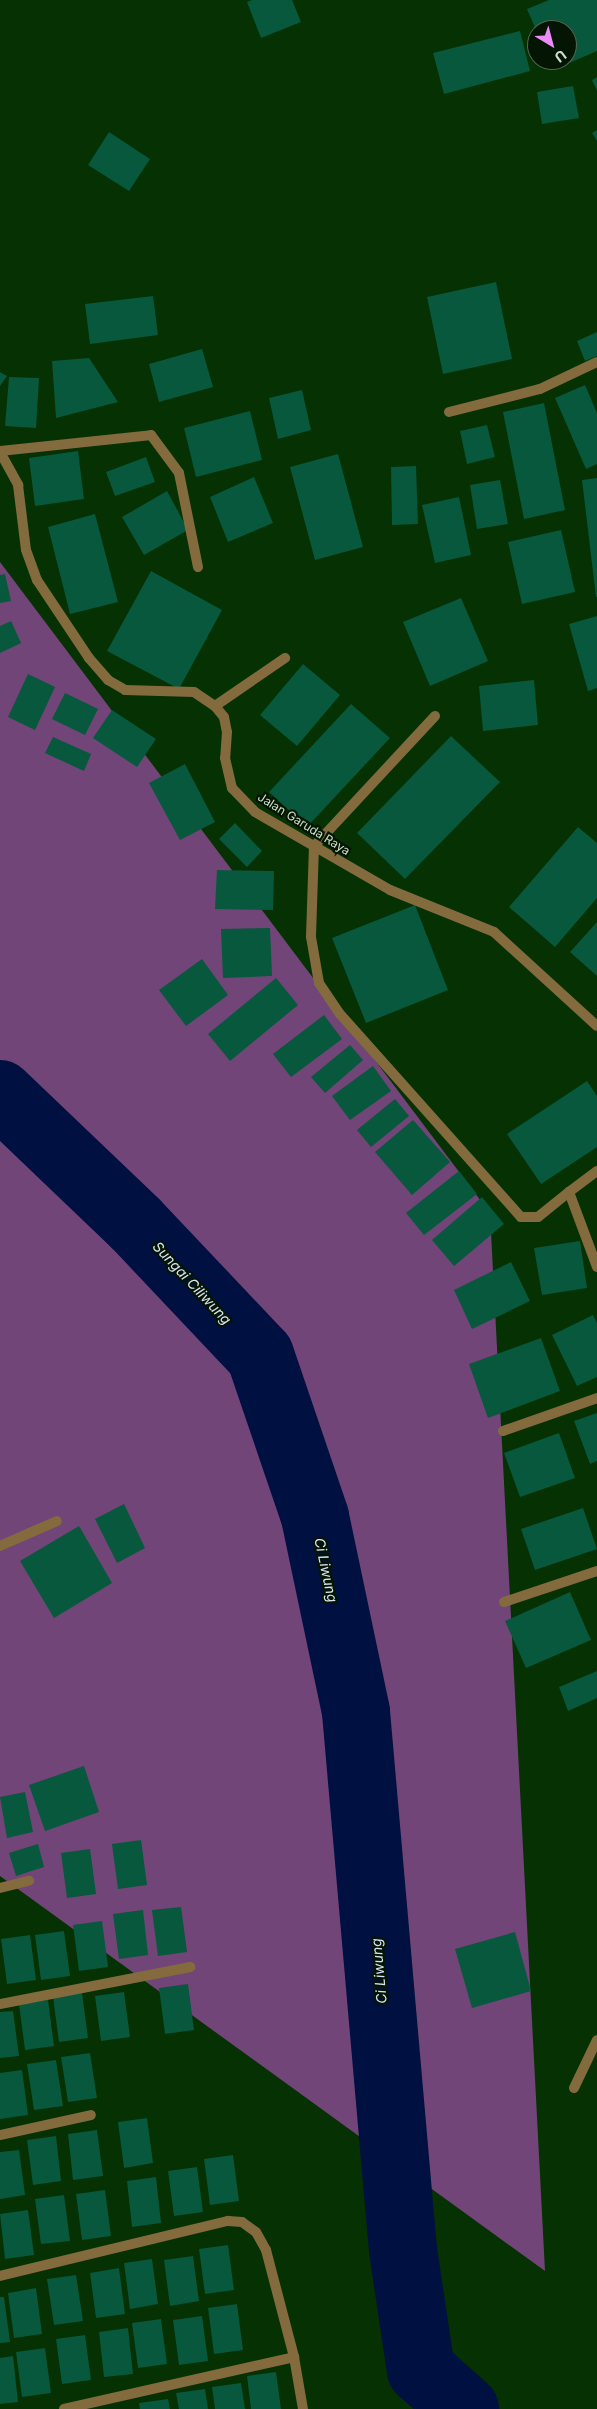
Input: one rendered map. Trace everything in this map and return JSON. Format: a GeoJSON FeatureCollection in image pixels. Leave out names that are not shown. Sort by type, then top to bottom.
{"type":"FeatureCollection","features":[{"type":"Feature","properties":{"kind":"street"},"geometry":{"type":"LineString","coordinates":[[449,412],[540,389],[597,362]]}},
{"type":"Feature","properties":{"kind":"street"},"geometry":{"type":"LineString","coordinates":[[0,452],[151,436],[179,473],[198,567]]}},
{"type":"Feature","properties":{"kind":"street","name":"Jalan Garuda Raya"},"geometry":{"type":"LineString","coordinates":[[0,452],[18,485],[26,550],[37,580],[89,658],[108,680],[125,690],[194,692],[215,706],[224,718],[227,732],[225,758],[232,788],[255,812],[390,890],[494,932],[597,1026]]}},
{"type":"Feature","properties":{"kind":"street"},"geometry":{"type":"LineString","coordinates":[[215,706],[285,658]]}},
{"type":"Feature","properties":{"kind":"street"},"geometry":{"type":"LineString","coordinates":[[434,716],[314,846],[310,937],[319,983],[340,1014],[521,1217],[538,1217],[597,1171]]}},
{"type":"Feature","properties":{"kind":"street"},"geometry":{"type":"LineString","coordinates":[[569,1192],[597,1267]]}},
{"type":"Feature","properties":{"kind":"street"},"geometry":{"type":"LineString","coordinates":[[503,1431],[597,1398]]}},
{"type":"Feature","properties":{"kind":"street"},"geometry":{"type":"LineString","coordinates":[[0,1546],[57,1521]]}},
{"type":"Feature","properties":{"kind":"street"},"geometry":{"type":"LineString","coordinates":[[504,1602],[597,1571]]}},
{"type":"Feature","properties":{"kind":"street"},"geometry":{"type":"LineString","coordinates":[[0,1888],[29,1881]]}},
{"type":"Feature","properties":{"kind":"street"},"geometry":{"type":"LineString","coordinates":[[0,2004],[190,1967]]}},
{"type":"Feature","properties":{"kind":"street"},"geometry":{"type":"LineString","coordinates":[[574,2088],[597,2040]]}},
{"type":"Feature","properties":{"kind":"street"},"geometry":{"type":"LineString","coordinates":[[0,2135],[92,2115]]}},
{"type":"Feature","properties":{"kind":"street"},"geometry":{"type":"LineString","coordinates":[[0,2276],[228,2221],[242,2222],[256,2232],[266,2250],[294,2358],[304,2409]]}},
{"type":"Feature","properties":{"kind":"street"},"geometry":{"type":"LineString","coordinates":[[64,2409],[294,2358]]}},
{"type":"Feature","properties":{"kind":"shaded area"},"geometry":{"type":"Polygon","coordinates":[[[0,562],[490,1213],[545,2271],[0,1876],[0,562]]]}},
{"type":"Feature","properties":{"kind":"building"},"geometry":{"type":"Polygon","coordinates":[[[252,0],[292,0],[301,22],[261,38],[247,2],[252,0]]]}},
{"type":"Feature","properties":{"kind":"building"},"geometry":{"type":"Polygon","coordinates":[[[549,0],[597,0],[597,51],[577,60],[577,20],[532,20],[527,9],[549,0]]]}},
{"type":"Feature","properties":{"kind":"building"},"geometry":{"type":"Polygon","coordinates":[[[520,31],[527,59],[527,70],[530,71],[444,94],[433,53],[520,31]]]}},
{"type":"Feature","properties":{"kind":"building"},"geometry":{"type":"Polygon","coordinates":[[[597,77],[597,91],[592,80],[597,77]]]}},
{"type":"Feature","properties":{"kind":"building"},"geometry":{"type":"Polygon","coordinates":[[[573,86],[579,118],[542,124],[537,92],[573,86]]]}},
{"type":"Feature","properties":{"kind":"building"},"geometry":{"type":"Polygon","coordinates":[[[597,130],[597,141],[592,133],[597,130]]]}},
{"type":"Feature","properties":{"kind":"building"},"geometry":{"type":"Polygon","coordinates":[[[109,132],[150,159],[129,191],[88,165],[109,132]]]}},
{"type":"Feature","properties":{"kind":"building"},"geometry":{"type":"Polygon","coordinates":[[[496,282],[512,359],[443,374],[427,297],[496,282]]]}},
{"type":"Feature","properties":{"kind":"building"},"geometry":{"type":"Polygon","coordinates":[[[153,296],[158,335],[90,344],[85,304],[153,296]]]}},
{"type":"Feature","properties":{"kind":"building"},"geometry":{"type":"Polygon","coordinates":[[[597,332],[597,356],[585,361],[577,341],[597,332]]]}},
{"type":"Feature","properties":{"kind":"building"},"geometry":{"type":"Polygon","coordinates":[[[202,349],[213,387],[159,402],[149,364],[202,349]]]}},
{"type":"Feature","properties":{"kind":"building"},"geometry":{"type":"Polygon","coordinates":[[[89,358],[118,402],[56,418],[52,361],[89,358]]]}},
{"type":"Feature","properties":{"kind":"building"},"geometry":{"type":"Polygon","coordinates":[[[0,372],[7,376],[0,386],[0,372]]]}},
{"type":"Feature","properties":{"kind":"building"},"geometry":{"type":"Polygon","coordinates":[[[9,377],[39,378],[36,428],[5,426],[9,377]]]}},
{"type":"Feature","properties":{"kind":"building"},"geometry":{"type":"Polygon","coordinates":[[[585,385],[597,413],[597,464],[586,469],[555,398],[585,385]]]}},
{"type":"Feature","properties":{"kind":"building"},"geometry":{"type":"Polygon","coordinates":[[[302,390],[311,430],[278,439],[269,398],[302,390]]]}},
{"type":"Feature","properties":{"kind":"building"},"geometry":{"type":"Polygon","coordinates":[[[544,403],[565,510],[524,519],[503,412],[544,403]]]}},
{"type":"Feature","properties":{"kind":"building"},"geometry":{"type":"Polygon","coordinates":[[[250,411],[262,460],[196,477],[184,428],[250,411]]]}},
{"type":"Feature","properties":{"kind":"building"},"geometry":{"type":"Polygon","coordinates":[[[487,425],[495,457],[467,464],[460,431],[487,425]]]}},
{"type":"Feature","properties":{"kind":"building"},"geometry":{"type":"Polygon","coordinates":[[[78,451],[84,499],[35,506],[29,458],[78,451]]]}},
{"type":"Feature","properties":{"kind":"building"},"geometry":{"type":"Polygon","coordinates":[[[338,454],[363,547],[315,560],[290,467],[338,454]]]}},
{"type":"Feature","properties":{"kind":"building"},"geometry":{"type":"Polygon","coordinates":[[[146,457],[155,482],[115,496],[106,472],[146,457]]]}},
{"type":"Feature","properties":{"kind":"building"},"geometry":{"type":"Polygon","coordinates":[[[416,466],[418,524],[392,525],[391,467],[416,466]]]}},
{"type":"Feature","properties":{"kind":"building"},"geometry":{"type":"Polygon","coordinates":[[[254,477],[273,523],[228,542],[210,497],[254,477]]]}},
{"type":"Feature","properties":{"kind":"building"},"geometry":{"type":"Polygon","coordinates":[[[597,478],[597,597],[596,597],[582,480],[597,478]]]}},
{"type":"Feature","properties":{"kind":"building"},"geometry":{"type":"Polygon","coordinates":[[[500,480],[508,524],[477,529],[470,485],[500,480]]]}},
{"type":"Feature","properties":{"kind":"building"},"geometry":{"type":"Polygon","coordinates":[[[167,491],[188,530],[144,555],[122,517],[167,491]]]}},
{"type":"Feature","properties":{"kind":"building"},"geometry":{"type":"Polygon","coordinates":[[[459,497],[471,555],[435,563],[422,505],[459,497]]]}},
{"type":"Feature","properties":{"kind":"building"},"geometry":{"type":"Polygon","coordinates":[[[95,514],[118,602],[70,614],[48,527],[95,514]]]}},
{"type":"Feature","properties":{"kind":"building"},"geometry":{"type":"Polygon","coordinates":[[[561,530],[575,592],[522,604],[508,542],[561,530]]]}},
{"type":"Feature","properties":{"kind":"building"},"geometry":{"type":"Polygon","coordinates":[[[151,571],[222,610],[179,689],[107,651],[151,571]]]}},
{"type":"Feature","properties":{"kind":"building"},"geometry":{"type":"Polygon","coordinates":[[[5,574],[11,601],[0,603],[0,575],[5,574]]]}},
{"type":"Feature","properties":{"kind":"building"},"geometry":{"type":"Polygon","coordinates":[[[461,598],[488,661],[430,686],[403,622],[461,598]]]}},
{"type":"Feature","properties":{"kind":"building"},"geometry":{"type":"Polygon","coordinates":[[[597,616],[597,688],[588,691],[569,624],[597,616]]]}},
{"type":"Feature","properties":{"kind":"building"},"geometry":{"type":"Polygon","coordinates":[[[11,621],[21,643],[0,653],[0,626],[11,621]]]}},
{"type":"Feature","properties":{"kind":"building"},"geometry":{"type":"Polygon","coordinates":[[[303,664],[340,695],[297,746],[260,715],[303,664]]]}},
{"type":"Feature","properties":{"kind":"building"},"geometry":{"type":"Polygon","coordinates":[[[28,674],[55,687],[35,730],[8,717],[28,674]]]}},
{"type":"Feature","properties":{"kind":"building"},"geometry":{"type":"Polygon","coordinates":[[[534,680],[538,725],[483,731],[479,686],[534,680]]]}},
{"type":"Feature","properties":{"kind":"building"},"geometry":{"type":"Polygon","coordinates":[[[65,693],[98,709],[85,735],[52,719],[65,693]]]}},
{"type":"Feature","properties":{"kind":"building"},"geometry":{"type":"Polygon","coordinates":[[[351,704],[390,738],[307,827],[269,792],[351,704]]]}},
{"type":"Feature","properties":{"kind":"building"},"geometry":{"type":"Polygon","coordinates":[[[112,710],[156,739],[137,767],[93,738],[112,710]]]}},
{"type":"Feature","properties":{"kind":"building"},"geometry":{"type":"Polygon","coordinates":[[[451,736],[500,782],[405,879],[357,833],[451,736]]]}},
{"type":"Feature","properties":{"kind":"building"},"geometry":{"type":"Polygon","coordinates":[[[53,737],[91,754],[84,771],[45,753],[53,737]]]}},
{"type":"Feature","properties":{"kind":"building"},"geometry":{"type":"Polygon","coordinates":[[[185,764],[215,822],[180,840],[149,783],[185,764]]]}},
{"type":"Feature","properties":{"kind":"building"},"geometry":{"type":"Polygon","coordinates":[[[235,823],[262,851],[247,867],[219,839],[235,823]]]}},
{"type":"Feature","properties":{"kind":"building"},"geometry":{"type":"Polygon","coordinates":[[[578,827],[597,843],[597,898],[555,947],[509,907],[578,827]]]}},
{"type":"Feature","properties":{"kind":"building"},"geometry":{"type":"Polygon","coordinates":[[[217,870],[274,871],[273,910],[215,909],[217,870]]]}},
{"type":"Feature","properties":{"kind":"building"},"geometry":{"type":"Polygon","coordinates":[[[415,905],[448,990],[366,1023],[332,938],[415,905]]]}},
{"type":"Feature","properties":{"kind":"building"},"geometry":{"type":"Polygon","coordinates":[[[597,922],[597,976],[570,952],[597,922]]]}},
{"type":"Feature","properties":{"kind":"building"},"geometry":{"type":"Polygon","coordinates":[[[270,928],[272,976],[223,978],[221,929],[270,928]]]}},
{"type":"Feature","properties":{"kind":"building"},"geometry":{"type":"Polygon","coordinates":[[[202,959],[228,995],[186,1026],[159,990],[202,959]]]}},
{"type":"Feature","properties":{"kind":"building"},"geometry":{"type":"Polygon","coordinates":[[[276,978],[298,1005],[230,1061],[208,1034],[276,978]]]}},
{"type":"Feature","properties":{"kind":"building"},"geometry":{"type":"Polygon","coordinates":[[[324,1015],[342,1039],[291,1077],[273,1054],[324,1015]]]}},
{"type":"Feature","properties":{"kind":"building"},"geometry":{"type":"Polygon","coordinates":[[[350,1045],[363,1060],[325,1093],[311,1077],[350,1045]]]}},
{"type":"Feature","properties":{"kind":"building"},"geometry":{"type":"Polygon","coordinates":[[[373,1066],[391,1091],[350,1120],[332,1096],[373,1066]]]}},
{"type":"Feature","properties":{"kind":"building"},"geometry":{"type":"Polygon","coordinates":[[[587,1081],[597,1096],[597,1147],[541,1184],[507,1134],[587,1081]]]}},
{"type":"Feature","properties":{"kind":"building"},"geometry":{"type":"Polygon","coordinates":[[[395,1099],[409,1116],[371,1147],[357,1130],[395,1099]]]}},
{"type":"Feature","properties":{"kind":"building"},"geometry":{"type":"Polygon","coordinates":[[[413,1120],[450,1162],[412,1195],[375,1152],[413,1120]]]}},
{"type":"Feature","properties":{"kind":"building"},"geometry":{"type":"Polygon","coordinates":[[[459,1171],[477,1194],[424,1235],[406,1213],[459,1171]]]}},
{"type":"Feature","properties":{"kind":"building"},"geometry":{"type":"Polygon","coordinates":[[[482,1197],[504,1224],[454,1266],[432,1240],[482,1197]]]}},
{"type":"Feature","properties":{"kind":"building"},"geometry":{"type":"Polygon","coordinates":[[[580,1241],[587,1288],[542,1295],[534,1248],[580,1241]]]}},
{"type":"Feature","properties":{"kind":"building"},"geometry":{"type":"Polygon","coordinates":[[[511,1262],[530,1301],[472,1329],[454,1290],[511,1262]]]}},
{"type":"Feature","properties":{"kind":"building"},"geometry":{"type":"Polygon","coordinates":[[[593,1315],[597,1323],[597,1377],[577,1386],[552,1335],[593,1315]]]}},
{"type":"Feature","properties":{"kind":"building"},"geometry":{"type":"Polygon","coordinates":[[[541,1338],[560,1391],[488,1418],[469,1364],[541,1338]]]}},
{"type":"Feature","properties":{"kind":"building"},"geometry":{"type":"Polygon","coordinates":[[[597,1413],[597,1461],[590,1464],[574,1421],[597,1413]]]}},
{"type":"Feature","properties":{"kind":"building"},"geometry":{"type":"Polygon","coordinates":[[[559,1433],[575,1478],[520,1497],[504,1453],[559,1433]]]}},
{"type":"Feature","properties":{"kind":"building"},"geometry":{"type":"Polygon","coordinates":[[[124,1504],[145,1548],[117,1563],[95,1519],[124,1504]]]}},
{"type":"Feature","properties":{"kind":"building"},"geometry":{"type":"Polygon","coordinates":[[[583,1508],[597,1549],[535,1570],[521,1529],[583,1508]]]}},
{"type":"Feature","properties":{"kind":"building"},"geometry":{"type":"Polygon","coordinates":[[[79,1526],[112,1583],[54,1618],[20,1561],[79,1526]]]}},
{"type":"Feature","properties":{"kind":"building"},"geometry":{"type":"Polygon","coordinates":[[[570,1592],[591,1640],[526,1668],[505,1621],[570,1592]]]}},
{"type":"Feature","properties":{"kind":"building"},"geometry":{"type":"Polygon","coordinates":[[[597,1671],[597,1698],[568,1711],[559,1687],[597,1671]]]}},
{"type":"Feature","properties":{"kind":"building"},"geometry":{"type":"Polygon","coordinates":[[[84,1766],[99,1812],[45,1831],[29,1785],[84,1766]]]}},
{"type":"Feature","properties":{"kind":"building"},"geometry":{"type":"Polygon","coordinates":[[[25,1792],[33,1832],[7,1838],[0,1797],[25,1792]]]}},
{"type":"Feature","properties":{"kind":"building"},"geometry":{"type":"Polygon","coordinates":[[[141,1840],[147,1885],[118,1889],[112,1844],[141,1840]]]}},
{"type":"Feature","properties":{"kind":"building"},"geometry":{"type":"Polygon","coordinates":[[[38,1844],[44,1867],[16,1876],[9,1853],[38,1844]]]}},
{"type":"Feature","properties":{"kind":"building"},"geometry":{"type":"Polygon","coordinates":[[[90,1849],[96,1894],[67,1898],[61,1853],[90,1849]]]}},
{"type":"Feature","properties":{"kind":"building"},"geometry":{"type":"Polygon","coordinates":[[[181,1907],[187,1952],[158,1956],[152,1910],[181,1907]]]}},
{"type":"Feature","properties":{"kind":"building"},"geometry":{"type":"Polygon","coordinates":[[[143,1910],[148,1955],[119,1959],[113,1914],[143,1910]]]}},
{"type":"Feature","properties":{"kind":"building"},"geometry":{"type":"Polygon","coordinates":[[[102,1921],[108,1967],[79,1971],[73,1925],[102,1921]]]}},
{"type":"Feature","properties":{"kind":"building"},"geometry":{"type":"Polygon","coordinates":[[[64,1931],[70,1976],[41,1980],[35,1935],[64,1931]]]}},
{"type":"Feature","properties":{"kind":"building"},"geometry":{"type":"Polygon","coordinates":[[[515,1932],[531,1991],[472,2008],[455,1949],[515,1932]]]}},
{"type":"Feature","properties":{"kind":"building"},"geometry":{"type":"Polygon","coordinates":[[[30,1935],[36,1980],[7,1984],[1,1939],[30,1935]]]}},
{"type":"Feature","properties":{"kind":"building"},"geometry":{"type":"Polygon","coordinates":[[[188,1984],[194,2030],[165,2034],[159,1988],[188,1984]]]}},
{"type":"Feature","properties":{"kind":"building"},"geometry":{"type":"Polygon","coordinates":[[[124,1992],[130,2037],[101,2041],[95,1996],[124,1992]]]}},
{"type":"Feature","properties":{"kind":"building"},"geometry":{"type":"Polygon","coordinates":[[[82,1993],[88,2038],[59,2042],[53,1997],[82,1993]]]}},
{"type":"Feature","properties":{"kind":"building"},"geometry":{"type":"Polygon","coordinates":[[[48,2000],[54,2046],[25,2050],[19,2004],[48,2000]]]}},
{"type":"Feature","properties":{"kind":"building"},"geometry":{"type":"Polygon","coordinates":[[[13,2011],[19,2056],[0,2058],[0,2012],[13,2011]]]}},
{"type":"Feature","properties":{"kind":"building"},"geometry":{"type":"Polygon","coordinates":[[[90,2053],[97,2098],[68,2102],[61,2057],[90,2053]]]}},
{"type":"Feature","properties":{"kind":"building"},"geometry":{"type":"Polygon","coordinates":[[[56,2060],[63,2106],[34,2110],[27,2064],[56,2060]]]}},
{"type":"Feature","properties":{"kind":"building"},"geometry":{"type":"Polygon","coordinates":[[[22,2070],[28,2115],[0,2119],[0,2073],[22,2070]]]}},
{"type":"Feature","properties":{"kind":"building"},"geometry":{"type":"Polygon","coordinates":[[[147,2118],[153,2163],[124,2168],[118,2122],[147,2118]]]}},
{"type":"Feature","properties":{"kind":"building"},"geometry":{"type":"Polygon","coordinates":[[[97,2130],[103,2176],[73,2180],[68,2134],[97,2130]]]}},
{"type":"Feature","properties":{"kind":"building"},"geometry":{"type":"Polygon","coordinates":[[[56,2136],[61,2181],[33,2185],[27,2140],[56,2136]]]}},
{"type":"Feature","properties":{"kind":"building"},"geometry":{"type":"Polygon","coordinates":[[[19,2150],[25,2195],[0,2199],[0,2152],[19,2150]]]}},
{"type":"Feature","properties":{"kind":"building"},"geometry":{"type":"Polygon","coordinates":[[[233,2155],[239,2201],[210,2205],[204,2159],[233,2155]]]}},
{"type":"Feature","properties":{"kind":"building"},"geometry":{"type":"Polygon","coordinates":[[[197,2167],[203,2212],[174,2216],[168,2171],[197,2167]]]}},
{"type":"Feature","properties":{"kind":"building"},"geometry":{"type":"Polygon","coordinates":[[[156,2177],[161,2223],[132,2227],[127,2181],[156,2177]]]}},
{"type":"Feature","properties":{"kind":"building"},"geometry":{"type":"Polygon","coordinates":[[[105,2190],[111,2236],[82,2240],[76,2194],[105,2190]]]}},
{"type":"Feature","properties":{"kind":"building"},"geometry":{"type":"Polygon","coordinates":[[[64,2195],[70,2241],[41,2244],[35,2199],[64,2195]]]}},
{"type":"Feature","properties":{"kind":"building"},"geometry":{"type":"Polygon","coordinates":[[[28,2210],[34,2255],[5,2259],[0,2214],[28,2210]]]}},
{"type":"Feature","properties":{"kind":"building"},"geometry":{"type":"Polygon","coordinates":[[[228,2245],[234,2290],[205,2294],[199,2249],[228,2245]]]}},
{"type":"Feature","properties":{"kind":"building"},"geometry":{"type":"Polygon","coordinates":[[[193,2256],[199,2301],[170,2306],[164,2260],[193,2256]]]}},
{"type":"Feature","properties":{"kind":"building"},"geometry":{"type":"Polygon","coordinates":[[[152,2259],[158,2304],[130,2309],[124,2263],[152,2259]]]}},
{"type":"Feature","properties":{"kind":"building"},"geometry":{"type":"Polygon","coordinates":[[[119,2268],[125,2314],[96,2318],[90,2273],[119,2268]]]}},
{"type":"Feature","properties":{"kind":"building"},"geometry":{"type":"Polygon","coordinates":[[[76,2275],[83,2321],[54,2325],[47,2279],[76,2275]]]}},
{"type":"Feature","properties":{"kind":"building"},"geometry":{"type":"Polygon","coordinates":[[[36,2288],[42,2334],[14,2338],[8,2293],[36,2288]]]}},
{"type":"Feature","properties":{"kind":"building"},"geometry":{"type":"Polygon","coordinates":[[[0,2297],[4,2297],[10,2342],[0,2343],[0,2297]]]}},
{"type":"Feature","properties":{"kind":"building"},"geometry":{"type":"Polygon","coordinates":[[[237,2304],[243,2350],[214,2354],[208,2308],[237,2304]]]}},
{"type":"Feature","properties":{"kind":"building"},"geometry":{"type":"Polygon","coordinates":[[[202,2316],[208,2361],[179,2365],[173,2320],[202,2316]]]}},
{"type":"Feature","properties":{"kind":"building"},"geometry":{"type":"Polygon","coordinates":[[[161,2319],[167,2364],[138,2368],[132,2323],[161,2319]]]}},
{"type":"Feature","properties":{"kind":"building"},"geometry":{"type":"Polygon","coordinates":[[[128,2328],[133,2374],[104,2377],[99,2332],[128,2328]]]}},
{"type":"Feature","properties":{"kind":"building"},"geometry":{"type":"Polygon","coordinates":[[[85,2335],[91,2380],[62,2384],[56,2339],[85,2335]]]}},
{"type":"Feature","properties":{"kind":"building"},"geometry":{"type":"Polygon","coordinates":[[[45,2348],[51,2393],[22,2397],[16,2352],[45,2348]]]}},
{"type":"Feature","properties":{"kind":"building"},"geometry":{"type":"Polygon","coordinates":[[[13,2356],[18,2402],[0,2404],[0,2358],[13,2356]]]}},
{"type":"Feature","properties":{"kind":"building"},"geometry":{"type":"Polygon","coordinates":[[[276,2372],[281,2409],[251,2409],[247,2376],[276,2372]]]}},
{"type":"Feature","properties":{"kind":"building"},"geometry":{"type":"Polygon","coordinates":[[[241,2383],[245,2409],[215,2409],[212,2387],[241,2383]]]}},
{"type":"Feature","properties":{"kind":"building"},"geometry":{"type":"Polygon","coordinates":[[[205,2389],[208,2409],[179,2409],[176,2393],[205,2389]]]}},
{"type":"Feature","properties":{"kind":"building"},"geometry":{"type":"Polygon","coordinates":[[[168,2399],[170,2409],[140,2409],[139,2403],[168,2399]]]}},
{"type":"Feature","properties":{"kind":"waterway","name":"Ci Liwung"},"geometry":{"type":"LineString","coordinates":[[0,1094],[136,1224],[260,1355],[315,1517],[356,1712],[403,2250],[421,2370],[465,2409]]}},
{"type":"Feature","properties":{"kind":"water label","name":"Sungai Ciliwung"},"geometry":{"type":"Point","coordinates":[192,1283]}}]}
